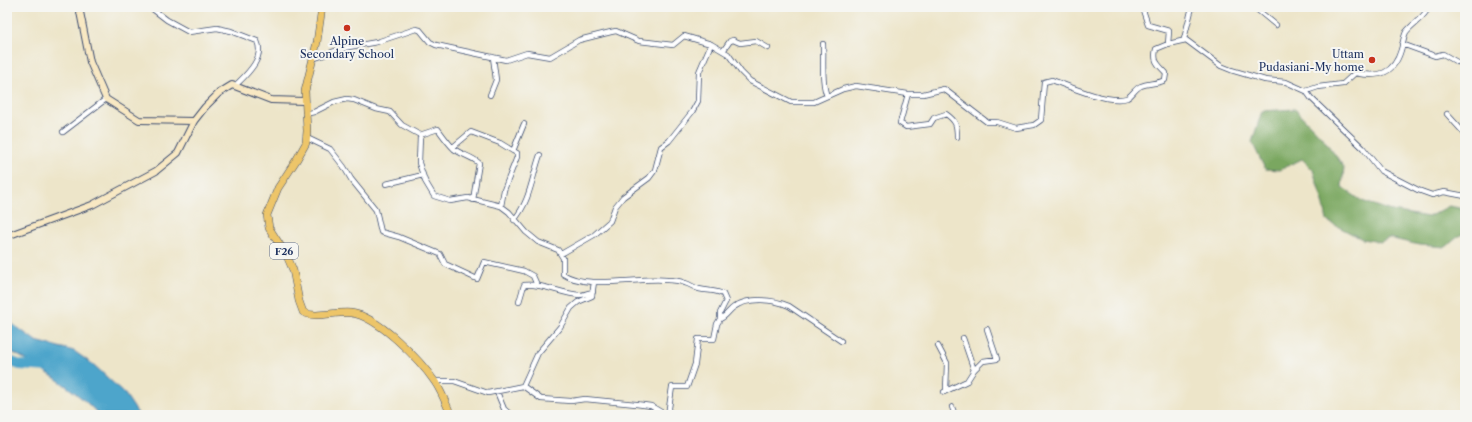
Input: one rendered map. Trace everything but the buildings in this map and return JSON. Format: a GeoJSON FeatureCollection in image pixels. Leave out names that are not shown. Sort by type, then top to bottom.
{"type":"FeatureCollection","features":[{"type":"Feature","properties":{"kind":"main road","name":"F26"},"geometry":{"type":"LineString","coordinates":[[322,7],[314,59],[304,101],[307,138],[302,151],[278,188],[267,215],[269,228],[287,256],[293,270],[301,309],[307,315],[350,312],[362,315],[374,321],[391,334],[435,381],[451,415]]}},
{"type":"Feature","properties":{"kind":"street"},"geometry":{"type":"LineString","coordinates":[[79,7],[90,62],[106,99],[139,120],[194,121]]}},
{"type":"Feature","properties":{"kind":"street"},"geometry":{"type":"LineString","coordinates":[[7,236],[92,205],[156,171],[178,153],[194,121],[219,93],[232,85],[236,85],[249,72],[259,53],[257,41],[231,31],[218,28],[189,32],[167,20],[150,7]]}},
{"type":"Feature","properties":{"kind":"street"},"geometry":{"type":"LineString","coordinates":[[1142,7],[1148,25],[1170,31],[1168,44]]}},
{"type":"Feature","properties":{"kind":"street"},"geometry":{"type":"LineString","coordinates":[[1184,39],[1192,7]]}},
{"type":"Feature","properties":{"kind":"street"},"geometry":{"type":"LineString","coordinates":[[1254,7],[1276,25]]}},
{"type":"Feature","properties":{"kind":"street"},"geometry":{"type":"LineString","coordinates":[[1184,39],[1221,66],[1230,70],[1253,78],[1286,82],[1306,90],[1343,84],[1355,73],[1381,74],[1389,70],[1396,64],[1407,32],[1422,18],[1429,7]]}},
{"type":"Feature","properties":{"kind":"street"},"geometry":{"type":"LineString","coordinates":[[314,59],[343,48],[377,42],[416,28],[420,30],[432,44],[506,60],[527,53],[550,57],[579,40],[616,31],[639,41],[673,45],[684,36],[711,44],[723,50],[733,59],[745,77],[784,101],[806,103],[814,102],[843,89],[856,86],[908,94],[923,94],[944,89],[983,120],[991,123],[997,122],[1010,127],[1020,128],[1034,125],[1041,120],[1044,82],[1046,80],[1052,80],[1088,93],[1120,99],[1131,96],[1141,86],[1165,80],[1166,73],[1157,66],[1154,57],[1156,49],[1184,39]]}},
{"type":"Feature","properties":{"kind":"street"},"geometry":{"type":"LineString","coordinates":[[723,50],[730,41],[734,40],[740,44],[756,41],[768,48]]}},
{"type":"Feature","properties":{"kind":"street"},"geometry":{"type":"LineString","coordinates":[[561,254],[594,235],[610,221],[615,207],[623,197],[648,178],[655,170],[661,147],[669,141],[692,112],[698,101],[698,72],[711,44]]}},
{"type":"Feature","properties":{"kind":"street"},"geometry":{"type":"LineString","coordinates":[[822,44],[824,73],[823,88],[827,96]]}},
{"type":"Feature","properties":{"kind":"street"},"geometry":{"type":"LineString","coordinates":[[1402,44],[1435,56],[1444,54],[1457,62]]}},
{"type":"Feature","properties":{"kind":"street"},"geometry":{"type":"LineString","coordinates":[[490,95],[496,80],[493,57]]}},
{"type":"Feature","properties":{"kind":"street"},"geometry":{"type":"LineString","coordinates":[[236,85],[264,98],[304,101]]}},
{"type":"Feature","properties":{"kind":"street"},"geometry":{"type":"LineString","coordinates":[[1306,90],[1311,98],[1322,106],[1362,148],[1381,171],[1418,190],[1432,195],[1444,192],[1465,196]]}},
{"type":"Feature","properties":{"kind":"street"},"geometry":{"type":"LineString","coordinates":[[908,94],[900,123],[906,127],[930,124],[934,118],[946,114],[953,119],[957,125],[957,137]]}},
{"type":"Feature","properties":{"kind":"street"},"geometry":{"type":"LineString","coordinates":[[63,132],[106,99]]}},
{"type":"Feature","properties":{"kind":"street"},"geometry":{"type":"LineString","coordinates":[[305,114],[314,112],[334,102],[347,99],[390,112],[402,125],[420,135],[438,129],[453,147],[471,156],[479,163],[473,200]]}},
{"type":"Feature","properties":{"kind":"street"},"geometry":{"type":"LineString","coordinates":[[1447,114],[1465,134]]}},
{"type":"Feature","properties":{"kind":"street"},"geometry":{"type":"LineString","coordinates":[[513,151],[524,124]]}},
{"type":"Feature","properties":{"kind":"street"},"geometry":{"type":"LineString","coordinates":[[453,147],[471,132],[500,143],[517,153],[517,157],[504,190],[501,206]]}},
{"type":"Feature","properties":{"kind":"street"},"geometry":{"type":"LineString","coordinates":[[420,135],[419,163],[430,192],[439,199],[450,202],[464,198],[501,206],[509,212],[514,220],[538,242],[558,250],[563,258],[563,274],[582,282],[666,280],[685,283],[696,288],[719,292],[723,294],[726,301],[720,313],[720,319],[714,339],[698,339],[694,366],[687,387],[672,387],[667,415],[651,406],[636,404],[599,402],[585,399],[571,401],[541,399],[523,386],[488,393],[454,381],[435,381]]}},
{"type":"Feature","properties":{"kind":"street"},"geometry":{"type":"LineString","coordinates":[[307,138],[330,149],[344,167],[351,179],[376,210],[380,232],[399,237],[440,254],[445,264],[477,279],[484,262],[524,271],[533,276],[537,285]]}},
{"type":"Feature","properties":{"kind":"street"},"geometry":{"type":"LineString","coordinates":[[514,220],[521,213],[540,155]]}},
{"type":"Feature","properties":{"kind":"street"},"geometry":{"type":"LineString","coordinates":[[386,184],[423,175]]}},
{"type":"Feature","properties":{"kind":"street"},"geometry":{"type":"LineString","coordinates":[[523,386],[538,353],[560,327],[568,312],[578,302],[590,298],[593,292],[594,282]]}},
{"type":"Feature","properties":{"kind":"street"},"geometry":{"type":"LineString","coordinates":[[519,302],[524,285],[537,285],[581,295],[593,292]]}},
{"type":"Feature","properties":{"kind":"street"},"geometry":{"type":"LineString","coordinates":[[720,319],[724,318],[735,306],[744,303],[779,302],[789,306],[841,341]]}},
{"type":"Feature","properties":{"kind":"street"},"geometry":{"type":"LineString","coordinates":[[938,346],[947,363],[945,391],[967,381],[974,370],[983,361],[997,359],[987,329]]}},
{"type":"Feature","properties":{"kind":"street"},"geometry":{"type":"LineString","coordinates":[[963,338],[974,370]]}},
{"type":"Feature","properties":{"kind":"street"},"geometry":{"type":"LineString","coordinates":[[497,392],[504,409],[511,415]]}},
{"type":"Feature","properties":{"kind":"street"},"geometry":{"type":"LineString","coordinates":[[952,407],[955,415]]}},
{"type":"Feature","properties":{"kind":"green space"},"geometry":{"type":"Polygon","coordinates":[[[1295,109],[1322,137],[1344,167],[1342,187],[1362,201],[1392,211],[1428,217],[1449,206],[1465,209],[1465,234],[1460,235],[1446,247],[1419,245],[1389,238],[1380,242],[1362,239],[1327,221],[1313,170],[1302,159],[1280,170],[1265,169],[1252,142],[1262,111],[1295,109]]]}},
{"type":"Feature","properties":{"kind":"water"},"geometry":{"type":"Polygon","coordinates":[[[7,320],[36,341],[74,351],[94,365],[125,394],[139,415],[99,415],[91,406],[69,388],[30,362],[7,350],[7,320]]]}},
{"type":"Feature","properties":{"kind":"waterway"},"geometry":{"type":"LineString","coordinates":[[7,360],[20,365],[48,367]]}},
{"type":"Feature","properties":{"kind":"place","name":"Alpine Secondary School"},"geometry":{"type":"Point","coordinates":[347,28]}},
{"type":"Feature","properties":{"kind":"place","name":"Uttam Pudasiani-My home"},"geometry":{"type":"Point","coordinates":[1372,60]}}]}
